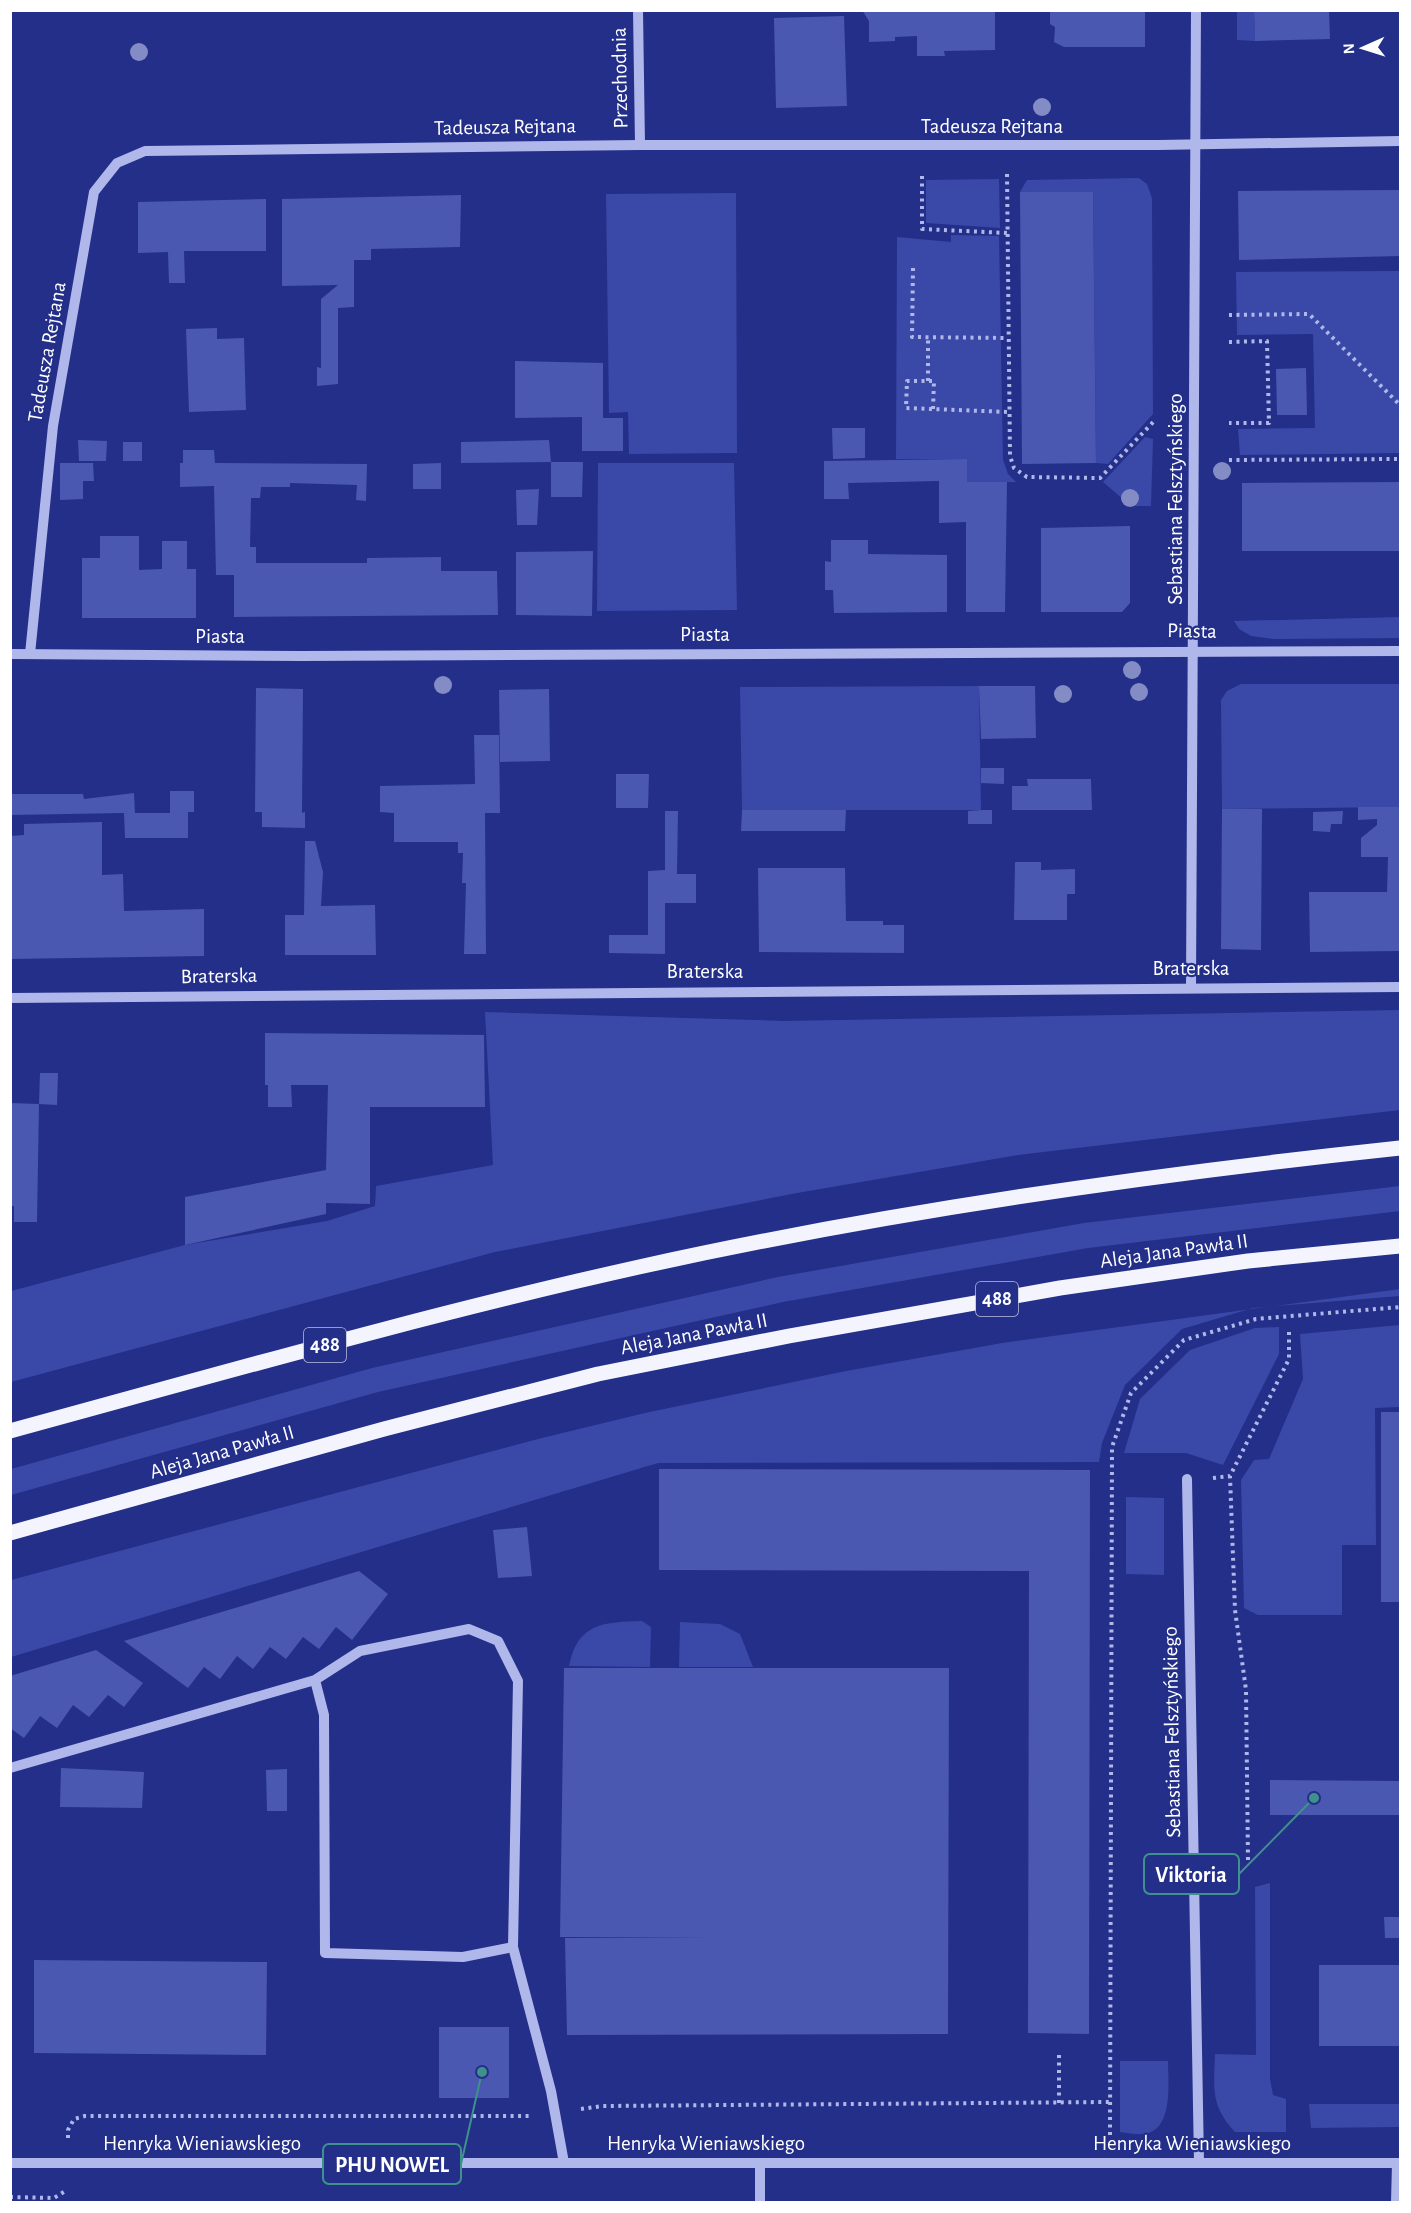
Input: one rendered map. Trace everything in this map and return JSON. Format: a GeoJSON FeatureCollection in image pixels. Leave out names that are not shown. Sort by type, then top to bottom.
{"type":"FeatureCollection","features":[{"type":"Feature","properties":{"kind":"main road","name":"488"},"geometry":{"type":"LineString","coordinates":[[10,1431],[442,1313],[664,1262],[951,1207],[1063,1189],[1401,1148]]}},
{"type":"Feature","properties":{"kind":"main road","name":"Aleja Jana Pawła II"},"geometry":{"type":"LineString","coordinates":[[10,1533],[384,1429],[598,1374],[789,1336],[1060,1288],[1248,1261],[1401,1246]]}},
{"type":"Feature","properties":{"kind":"street","name":"Przechodnia"},"geometry":{"type":"LineString","coordinates":[[638,10],[640,145]]}},
{"type":"Feature","properties":{"kind":"street","name":"Sebastiana Felsztyńskiego"},"geometry":{"type":"LineString","coordinates":[[1191,987],[1196,10]]}},
{"type":"Feature","properties":{"kind":"street","name":"Tadeusza Rejtana"},"geometry":{"type":"LineString","coordinates":[[30,654],[53,426],[94,192],[117,163],[145,151],[640,145],[1195,144],[1401,141]]}},
{"type":"Feature","properties":{"kind":"street","name":"Piasta"},"geometry":{"type":"LineString","coordinates":[[10,654],[302,656],[1401,651]]}},
{"type":"Feature","properties":{"kind":"street","name":"Braterska"},"geometry":{"type":"LineString","coordinates":[[10,998],[1401,987]]}},
{"type":"Feature","properties":{"kind":"street","name":"Sebastiana Felsztyńskiego"},"geometry":{"type":"LineString","coordinates":[[1187,1479],[1200,2163]]}},
{"type":"Feature","properties":{"kind":"street"},"geometry":{"type":"LineString","coordinates":[[10,1768],[315,1680],[360,1651],[469,1629],[498,1641],[518,1681],[513,1947],[551,2091],[564,2163]]}},
{"type":"Feature","properties":{"kind":"street"},"geometry":{"type":"LineString","coordinates":[[315,1680],[324,1715],[325,1953],[463,1957],[513,1947]]}},
{"type":"Feature","properties":{"kind":"street","name":"Henryka Wieniawskiego"},"geometry":{"type":"LineString","coordinates":[[10,2163],[1399,2163]]}},
{"type":"Feature","properties":{"kind":"street"},"geometry":{"type":"LineString","coordinates":[[760,2163],[760,2202]]}},
{"type":"Feature","properties":{"kind":"street"},"geometry":{"type":"LineString","coordinates":[[1396,2202],[1399,2163]]}},
{"type":"Feature","properties":{"kind":"path"},"geometry":{"type":"LineString","coordinates":[[1007,174],[1009,412],[1012,463],[1020,474],[1027,477],[1100,478],[1156,419]]}},
{"type":"Feature","properties":{"kind":"path"},"geometry":{"type":"LineString","coordinates":[[922,176],[922,229],[1007,233]]}},
{"type":"Feature","properties":{"kind":"path"},"geometry":{"type":"LineString","coordinates":[[913,268],[912,337],[1008,338]]}},
{"type":"Feature","properties":{"kind":"path"},"geometry":{"type":"LineString","coordinates":[[1229,315],[1309,314],[1401,405]]}},
{"type":"Feature","properties":{"kind":"path"},"geometry":{"type":"LineString","coordinates":[[928,338],[928,381]]}},
{"type":"Feature","properties":{"kind":"path"},"geometry":{"type":"LineString","coordinates":[[1229,342],[1267,341],[1269,423],[1229,423]]}},
{"type":"Feature","properties":{"kind":"path"},"geometry":{"type":"LineString","coordinates":[[933,410],[934,381],[907,381],[906,408],[933,410],[1009,412]]}},
{"type":"Feature","properties":{"kind":"path"},"geometry":{"type":"LineString","coordinates":[[1229,460],[1401,459]]}},
{"type":"Feature","properties":{"kind":"path"},"geometry":{"type":"LineString","coordinates":[[1110,2163],[1112,1447],[1131,1393],[1184,1340],[1256,1319],[1401,1307]]}},
{"type":"Feature","properties":{"kind":"path"},"geometry":{"type":"LineString","coordinates":[[1248,1860],[1246,1690],[1235,1610],[1230,1476],[1289,1359],[1289,1328]]}},
{"type":"Feature","properties":{"kind":"path"},"geometry":{"type":"LineString","coordinates":[[1059,2051],[1059,2103]]}},
{"type":"Feature","properties":{"kind":"shaded area"},"geometry":{"type":"Polygon","coordinates":[[[1237,11],[1254,11],[1255,41],[1237,40],[1237,11]]]}},
{"type":"Feature","properties":{"kind":"shaded area"},"geometry":{"type":"Polygon","coordinates":[[[1139,178],[1147,184],[1152,198],[1153,414],[1108,464],[1096,463],[1093,192],[1020,192],[1027,180],[1139,178]]]}},
{"type":"Feature","properties":{"kind":"shaded area"},"geometry":{"type":"Polygon","coordinates":[[[999,179],[1000,228],[926,223],[926,180],[999,179]]]}},
{"type":"Feature","properties":{"kind":"shaded area"},"geometry":{"type":"Polygon","coordinates":[[[736,193],[737,453],[629,454],[628,412],[609,413],[606,194],[736,193]]]}},
{"type":"Feature","properties":{"kind":"shaded area"},"geometry":{"type":"Polygon","coordinates":[[[951,235],[999,236],[1003,460],[1008,474],[1016,482],[967,482],[966,459],[896,459],[897,237],[951,242],[951,235]]]}},
{"type":"Feature","properties":{"kind":"shaded area"},"geometry":{"type":"Polygon","coordinates":[[[1400,271],[1400,453],[1240,455],[1238,429],[1315,428],[1313,334],[1237,335],[1236,272],[1400,271]]]}},
{"type":"Feature","properties":{"kind":"shaded area"},"geometry":{"type":"Polygon","coordinates":[[[1145,437],[1153,439],[1151,506],[1131,506],[1103,482],[1145,437]]]}},
{"type":"Feature","properties":{"kind":"shaded area"},"geometry":{"type":"Polygon","coordinates":[[[598,463],[734,463],[737,610],[597,611],[598,463]]]}},
{"type":"Feature","properties":{"kind":"shaded area"},"geometry":{"type":"Polygon","coordinates":[[[1400,617],[1400,638],[1274,639],[1251,636],[1239,629],[1234,621],[1400,617]]]}},
{"type":"Feature","properties":{"kind":"shaded area"},"geometry":{"type":"Polygon","coordinates":[[[1241,684],[1400,684],[1400,807],[1222,809],[1221,700],[1227,691],[1241,684]]]}},
{"type":"Feature","properties":{"kind":"shaded area"},"geometry":{"type":"Polygon","coordinates":[[[979,686],[981,810],[742,810],[740,687],[979,686]]]}},
{"type":"Feature","properties":{"kind":"shaded area"},"geometry":{"type":"Polygon","coordinates":[[[1400,1010],[1400,1110],[1018,1155],[797,1193],[495,1252],[11,1382],[11,1291],[185,1245],[327,1221],[375,1206],[376,1186],[493,1165],[485,1012],[785,1021],[1400,1010]]]}},
{"type":"Feature","properties":{"kind":"shaded area"},"geometry":{"type":"Polygon","coordinates":[[[1400,1186],[1400,1211],[1088,1248],[783,1302],[378,1392],[11,1495],[11,1469],[372,1368],[778,1277],[1084,1223],[1400,1186]]]}},
{"type":"Feature","properties":{"kind":"shaded area"},"geometry":{"type":"Polygon","coordinates":[[[1400,1289],[1400,1296],[1270,1307],[1400,1289]]]}},
{"type":"Feature","properties":{"kind":"shaded area"},"geometry":{"type":"Polygon","coordinates":[[[1247,1310],[1182,1329],[1125,1385],[1102,1443],[1099,1462],[658,1463],[11,1657],[11,1580],[542,1438],[645,1413],[846,1371],[1002,1343],[1247,1310]]]}},
{"type":"Feature","properties":{"kind":"shaded area"},"geometry":{"type":"Polygon","coordinates":[[[1400,1325],[1400,1407],[1375,1408],[1376,1545],[1342,1545],[1342,1615],[1258,1615],[1244,1608],[1241,1480],[1254,1460],[1269,1459],[1303,1379],[1300,1334],[1400,1325]]]}},
{"type":"Feature","properties":{"kind":"shaded area"},"geometry":{"type":"Polygon","coordinates":[[[1279,1327],[1279,1354],[1223,1465],[1186,1453],[1124,1453],[1140,1399],[1190,1350],[1255,1328],[1279,1327]]]}},
{"type":"Feature","properties":{"kind":"shaded area"},"geometry":{"type":"Polygon","coordinates":[[[1126,1497],[1164,1498],[1164,1575],[1126,1574],[1126,1497]]]}},
{"type":"Feature","properties":{"kind":"shaded area"},"geometry":{"type":"Polygon","coordinates":[[[642,1621],[651,1627],[650,1667],[569,1666],[578,1641],[594,1628],[616,1622],[642,1621]]]}},
{"type":"Feature","properties":{"kind":"shaded area"},"geometry":{"type":"Polygon","coordinates":[[[680,1622],[720,1624],[740,1634],[753,1667],[679,1667],[680,1622]]]}},
{"type":"Feature","properties":{"kind":"shaded area"},"geometry":{"type":"Polygon","coordinates":[[[1270,1883],[1270,2079],[1273,2095],[1286,2099],[1286,2132],[1235,2132],[1217,2104],[1214,2087],[1215,2054],[1256,2055],[1255,1887],[1270,1883]]]}},
{"type":"Feature","properties":{"kind":"shaded area"},"geometry":{"type":"Polygon","coordinates":[[[1120,2061],[1168,2061],[1165,2114],[1161,2123],[1154,2130],[1145,2134],[1120,2132],[1120,2061]]]}},
{"type":"Feature","properties":{"kind":"shaded area"},"geometry":{"type":"Polygon","coordinates":[[[1309,2104],[1400,2104],[1400,2127],[1311,2128],[1309,2104]]]}},
{"type":"Feature","properties":{"kind":"building"},"geometry":{"type":"Polygon","coordinates":[[[862,10],[995,10],[995,50],[944,51],[945,56],[917,56],[917,36],[895,37],[895,41],[869,42],[869,21],[862,10]]]}},
{"type":"Feature","properties":{"kind":"building"},"geometry":{"type":"Polygon","coordinates":[[[1050,10],[1145,10],[1145,47],[1064,47],[1054,42],[1055,27],[1050,24],[1050,10]]]}},
{"type":"Feature","properties":{"kind":"building"},"geometry":{"type":"Polygon","coordinates":[[[1254,10],[1329,10],[1330,39],[1255,41],[1254,10]]]}},
{"type":"Feature","properties":{"kind":"building"},"geometry":{"type":"Polygon","coordinates":[[[844,16],[847,106],[776,108],[774,18],[844,16]]]}},
{"type":"Feature","properties":{"kind":"building"},"geometry":{"type":"Polygon","coordinates":[[[1400,190],[1400,256],[1239,260],[1238,191],[1400,190]]]}},
{"type":"Feature","properties":{"kind":"building"},"geometry":{"type":"Polygon","coordinates":[[[1020,192],[1093,192],[1096,463],[1022,464],[1020,192]]]}},
{"type":"Feature","properties":{"kind":"building"},"geometry":{"type":"Polygon","coordinates":[[[461,195],[460,247],[371,249],[371,260],[354,260],[354,307],[338,308],[338,384],[317,386],[317,367],[321,368],[321,299],[338,285],[282,286],[282,199],[461,195]]]}},
{"type":"Feature","properties":{"kind":"building"},"geometry":{"type":"Polygon","coordinates":[[[266,199],[266,251],[184,251],[185,283],[169,283],[168,252],[138,253],[138,202],[266,199]]]}},
{"type":"Feature","properties":{"kind":"building"},"geometry":{"type":"Polygon","coordinates":[[[217,328],[217,339],[244,338],[246,410],[189,412],[186,329],[217,328]]]}},
{"type":"Feature","properties":{"kind":"building"},"geometry":{"type":"Polygon","coordinates":[[[515,361],[603,363],[603,418],[623,418],[623,451],[582,451],[582,417],[515,418],[515,361]]]}},
{"type":"Feature","properties":{"kind":"building"},"geometry":{"type":"Polygon","coordinates":[[[1306,368],[1307,415],[1277,415],[1276,369],[1306,368]]]}},
{"type":"Feature","properties":{"kind":"building"},"geometry":{"type":"Polygon","coordinates":[[[832,428],[865,428],[865,458],[833,459],[832,428]]]}},
{"type":"Feature","properties":{"kind":"building"},"geometry":{"type":"Polygon","coordinates":[[[78,440],[107,441],[106,461],[79,461],[78,440]]]}},
{"type":"Feature","properties":{"kind":"building"},"geometry":{"type":"Polygon","coordinates":[[[549,440],[551,462],[461,463],[461,442],[549,440]]]}},
{"type":"Feature","properties":{"kind":"building"},"geometry":{"type":"Polygon","coordinates":[[[123,442],[142,442],[142,461],[123,461],[123,442]]]}},
{"type":"Feature","properties":{"kind":"building"},"geometry":{"type":"Polygon","coordinates":[[[183,450],[214,450],[215,463],[367,464],[366,501],[356,500],[357,485],[290,483],[290,487],[261,487],[260,498],[251,498],[250,547],[256,547],[256,563],[367,563],[367,558],[441,557],[441,571],[497,571],[498,615],[234,617],[234,575],[216,575],[214,486],[180,487],[180,463],[183,463],[183,450]]]}},
{"type":"Feature","properties":{"kind":"building"},"geometry":{"type":"Polygon","coordinates":[[[967,459],[967,482],[1007,482],[1005,612],[966,612],[966,522],[939,523],[939,481],[848,483],[849,499],[824,499],[824,461],[967,459]]]}},
{"type":"Feature","properties":{"kind":"building"},"geometry":{"type":"Polygon","coordinates":[[[551,462],[583,462],[582,497],[551,497],[551,462]]]}},
{"type":"Feature","properties":{"kind":"building"},"geometry":{"type":"Polygon","coordinates":[[[60,463],[93,463],[94,481],[83,481],[83,499],[60,500],[60,463]]]}},
{"type":"Feature","properties":{"kind":"building"},"geometry":{"type":"Polygon","coordinates":[[[441,463],[441,489],[413,489],[413,464],[441,463]]]}},
{"type":"Feature","properties":{"kind":"building"},"geometry":{"type":"Polygon","coordinates":[[[1400,482],[1400,551],[1242,551],[1242,483],[1400,482]]]}},
{"type":"Feature","properties":{"kind":"building"},"geometry":{"type":"Polygon","coordinates":[[[539,489],[537,525],[517,525],[516,490],[539,489]]]}},
{"type":"Feature","properties":{"kind":"building"},"geometry":{"type":"Polygon","coordinates":[[[1130,526],[1130,603],[1122,612],[1041,612],[1041,528],[1130,526]]]}},
{"type":"Feature","properties":{"kind":"building"},"geometry":{"type":"Polygon","coordinates":[[[100,536],[139,536],[139,570],[162,569],[162,541],[187,541],[187,569],[196,569],[196,618],[82,618],[82,558],[100,558],[100,536]]]}},
{"type":"Feature","properties":{"kind":"building"},"geometry":{"type":"Polygon","coordinates":[[[831,540],[868,540],[868,554],[947,555],[947,612],[834,613],[833,590],[825,590],[825,561],[831,562],[831,540]]]}},
{"type":"Feature","properties":{"kind":"building"},"geometry":{"type":"Polygon","coordinates":[[[593,551],[592,616],[516,615],[516,552],[593,551]]]}},
{"type":"Feature","properties":{"kind":"building"},"geometry":{"type":"Polygon","coordinates":[[[979,686],[1035,686],[1036,738],[981,739],[979,686]]]}},
{"type":"Feature","properties":{"kind":"building"},"geometry":{"type":"Polygon","coordinates":[[[256,688],[303,689],[302,813],[305,812],[305,828],[262,827],[262,812],[255,812],[256,688]]]}},
{"type":"Feature","properties":{"kind":"building"},"geometry":{"type":"Polygon","coordinates":[[[549,689],[550,761],[500,762],[499,690],[549,689]]]}},
{"type":"Feature","properties":{"kind":"building"},"geometry":{"type":"Polygon","coordinates":[[[474,735],[499,735],[500,813],[485,813],[486,954],[464,954],[466,883],[462,883],[463,853],[458,853],[458,842],[394,842],[394,813],[380,812],[380,786],[475,784],[474,735]]]}},
{"type":"Feature","properties":{"kind":"building"},"geometry":{"type":"Polygon","coordinates":[[[981,768],[1004,768],[1004,784],[981,783],[981,768]]]}},
{"type":"Feature","properties":{"kind":"building"},"geometry":{"type":"Polygon","coordinates":[[[616,774],[649,774],[648,808],[616,808],[616,774]]]}},
{"type":"Feature","properties":{"kind":"building"},"geometry":{"type":"Polygon","coordinates":[[[1027,779],[1091,779],[1092,810],[1012,810],[1012,786],[1028,786],[1027,779]]]}},
{"type":"Feature","properties":{"kind":"building"},"geometry":{"type":"Polygon","coordinates":[[[170,791],[194,791],[194,812],[188,812],[188,838],[125,838],[124,813],[10,815],[10,794],[83,794],[84,799],[134,793],[135,813],[170,813],[170,791]]]}},
{"type":"Feature","properties":{"kind":"building"},"geometry":{"type":"Polygon","coordinates":[[[1358,807],[1400,807],[1400,951],[1310,952],[1309,892],[1387,892],[1388,857],[1361,857],[1361,838],[1377,825],[1377,819],[1358,820],[1358,807]]]}},
{"type":"Feature","properties":{"kind":"building"},"geometry":{"type":"Polygon","coordinates":[[[1222,809],[1262,809],[1261,950],[1221,949],[1222,809]]]}},
{"type":"Feature","properties":{"kind":"building"},"geometry":{"type":"Polygon","coordinates":[[[742,810],[846,810],[845,831],[741,831],[742,810]]]}},
{"type":"Feature","properties":{"kind":"building"},"geometry":{"type":"Polygon","coordinates":[[[992,810],[992,824],[968,824],[968,811],[992,810]]]}},
{"type":"Feature","properties":{"kind":"building"},"geometry":{"type":"Polygon","coordinates":[[[665,811],[678,811],[677,874],[696,874],[696,903],[665,903],[665,954],[609,953],[609,935],[648,935],[648,871],[665,870],[665,811]]]}},
{"type":"Feature","properties":{"kind":"building"},"geometry":{"type":"Polygon","coordinates":[[[1343,811],[1342,824],[1331,824],[1330,832],[1313,831],[1313,812],[1343,811]]]}},
{"type":"Feature","properties":{"kind":"building"},"geometry":{"type":"Polygon","coordinates":[[[102,822],[102,875],[123,874],[124,911],[204,909],[204,956],[10,959],[10,836],[24,835],[24,824],[102,822]]]}},
{"type":"Feature","properties":{"kind":"building"},"geometry":{"type":"Polygon","coordinates":[[[305,841],[315,841],[323,872],[321,906],[375,905],[376,955],[285,955],[285,915],[304,915],[305,841]]]}},
{"type":"Feature","properties":{"kind":"building"},"geometry":{"type":"Polygon","coordinates":[[[1015,862],[1041,862],[1041,870],[1075,869],[1075,894],[1067,894],[1067,920],[1014,920],[1015,862]]]}},
{"type":"Feature","properties":{"kind":"building"},"geometry":{"type":"Polygon","coordinates":[[[758,868],[845,868],[846,921],[883,921],[883,925],[904,925],[904,953],[759,952],[758,868]]]}},
{"type":"Feature","properties":{"kind":"building"},"geometry":{"type":"Polygon","coordinates":[[[265,1033],[484,1035],[485,1107],[370,1107],[370,1204],[326,1203],[326,1214],[185,1245],[185,1197],[326,1170],[328,1085],[291,1085],[292,1107],[268,1107],[268,1085],[265,1085],[265,1033]]]}},
{"type":"Feature","properties":{"kind":"building"},"geometry":{"type":"Polygon","coordinates":[[[40,1073],[58,1073],[57,1105],[39,1104],[40,1073]]]}},
{"type":"Feature","properties":{"kind":"building"},"geometry":{"type":"Polygon","coordinates":[[[10,1103],[39,1104],[37,1222],[14,1222],[14,1206],[10,1206],[10,1103]]]}},
{"type":"Feature","properties":{"kind":"building"},"geometry":{"type":"Polygon","coordinates":[[[1381,1412],[1400,1412],[1400,1602],[1381,1602],[1381,1412]]]}},
{"type":"Feature","properties":{"kind":"building"},"geometry":{"type":"Polygon","coordinates":[[[659,1469],[1090,1470],[1089,2034],[1028,2033],[1029,1571],[659,1570],[659,1469]]]}},
{"type":"Feature","properties":{"kind":"building"},"geometry":{"type":"Polygon","coordinates":[[[527,1527],[532,1576],[498,1578],[493,1530],[527,1527]]]}},
{"type":"Feature","properties":{"kind":"building"},"geometry":{"type":"Polygon","coordinates":[[[359,1571],[388,1594],[352,1640],[336,1627],[319,1649],[303,1637],[286,1659],[270,1647],[253,1669],[237,1656],[220,1679],[204,1667],[188,1688],[124,1641],[359,1571]]]}},
{"type":"Feature","properties":{"kind":"building"},"geometry":{"type":"Polygon","coordinates":[[[96,1650],[143,1683],[124,1707],[108,1695],[89,1717],[73,1705],[57,1728],[40,1716],[24,1738],[10,1728],[10,1676],[96,1650]]]}},
{"type":"Feature","properties":{"kind":"building"},"geometry":{"type":"Polygon","coordinates":[[[564,1668],[949,1668],[948,2034],[567,2035],[565,1938],[713,1937],[560,1937],[564,1668]]]}},
{"type":"Feature","properties":{"kind":"building"},"geometry":{"type":"Polygon","coordinates":[[[61,1768],[144,1772],[142,1808],[60,1807],[61,1768]]]}},
{"type":"Feature","properties":{"kind":"building"},"geometry":{"type":"Polygon","coordinates":[[[287,1769],[287,1811],[267,1811],[266,1770],[287,1769]]]}},
{"type":"Feature","properties":{"kind":"building"},"geometry":{"type":"Polygon","coordinates":[[[1270,1780],[1400,1781],[1400,1815],[1270,1815],[1270,1780]]]}},
{"type":"Feature","properties":{"kind":"building"},"geometry":{"type":"Polygon","coordinates":[[[1384,1917],[1400,1917],[1400,1938],[1385,1938],[1384,1917]]]}},
{"type":"Feature","properties":{"kind":"building"},"geometry":{"type":"Polygon","coordinates":[[[34,1960],[267,1962],[266,2055],[34,2053],[34,1960]]]}},
{"type":"Feature","properties":{"kind":"building"},"geometry":{"type":"Polygon","coordinates":[[[1319,1965],[1400,1965],[1400,2046],[1319,2046],[1319,1965]]]}},
{"type":"Feature","properties":{"kind":"building"},"geometry":{"type":"Polygon","coordinates":[[[439,2027],[509,2027],[509,2098],[439,2098],[439,2027]]]}},
{"type":"Feature","properties":{"kind":"place","name":"Viktoria"},"geometry":{"type":"Point","coordinates":[1314,1798]}},
{"type":"Feature","properties":{"kind":"place","name":"PHU NOWEL"},"geometry":{"type":"Point","coordinates":[482,2072]}}]}
